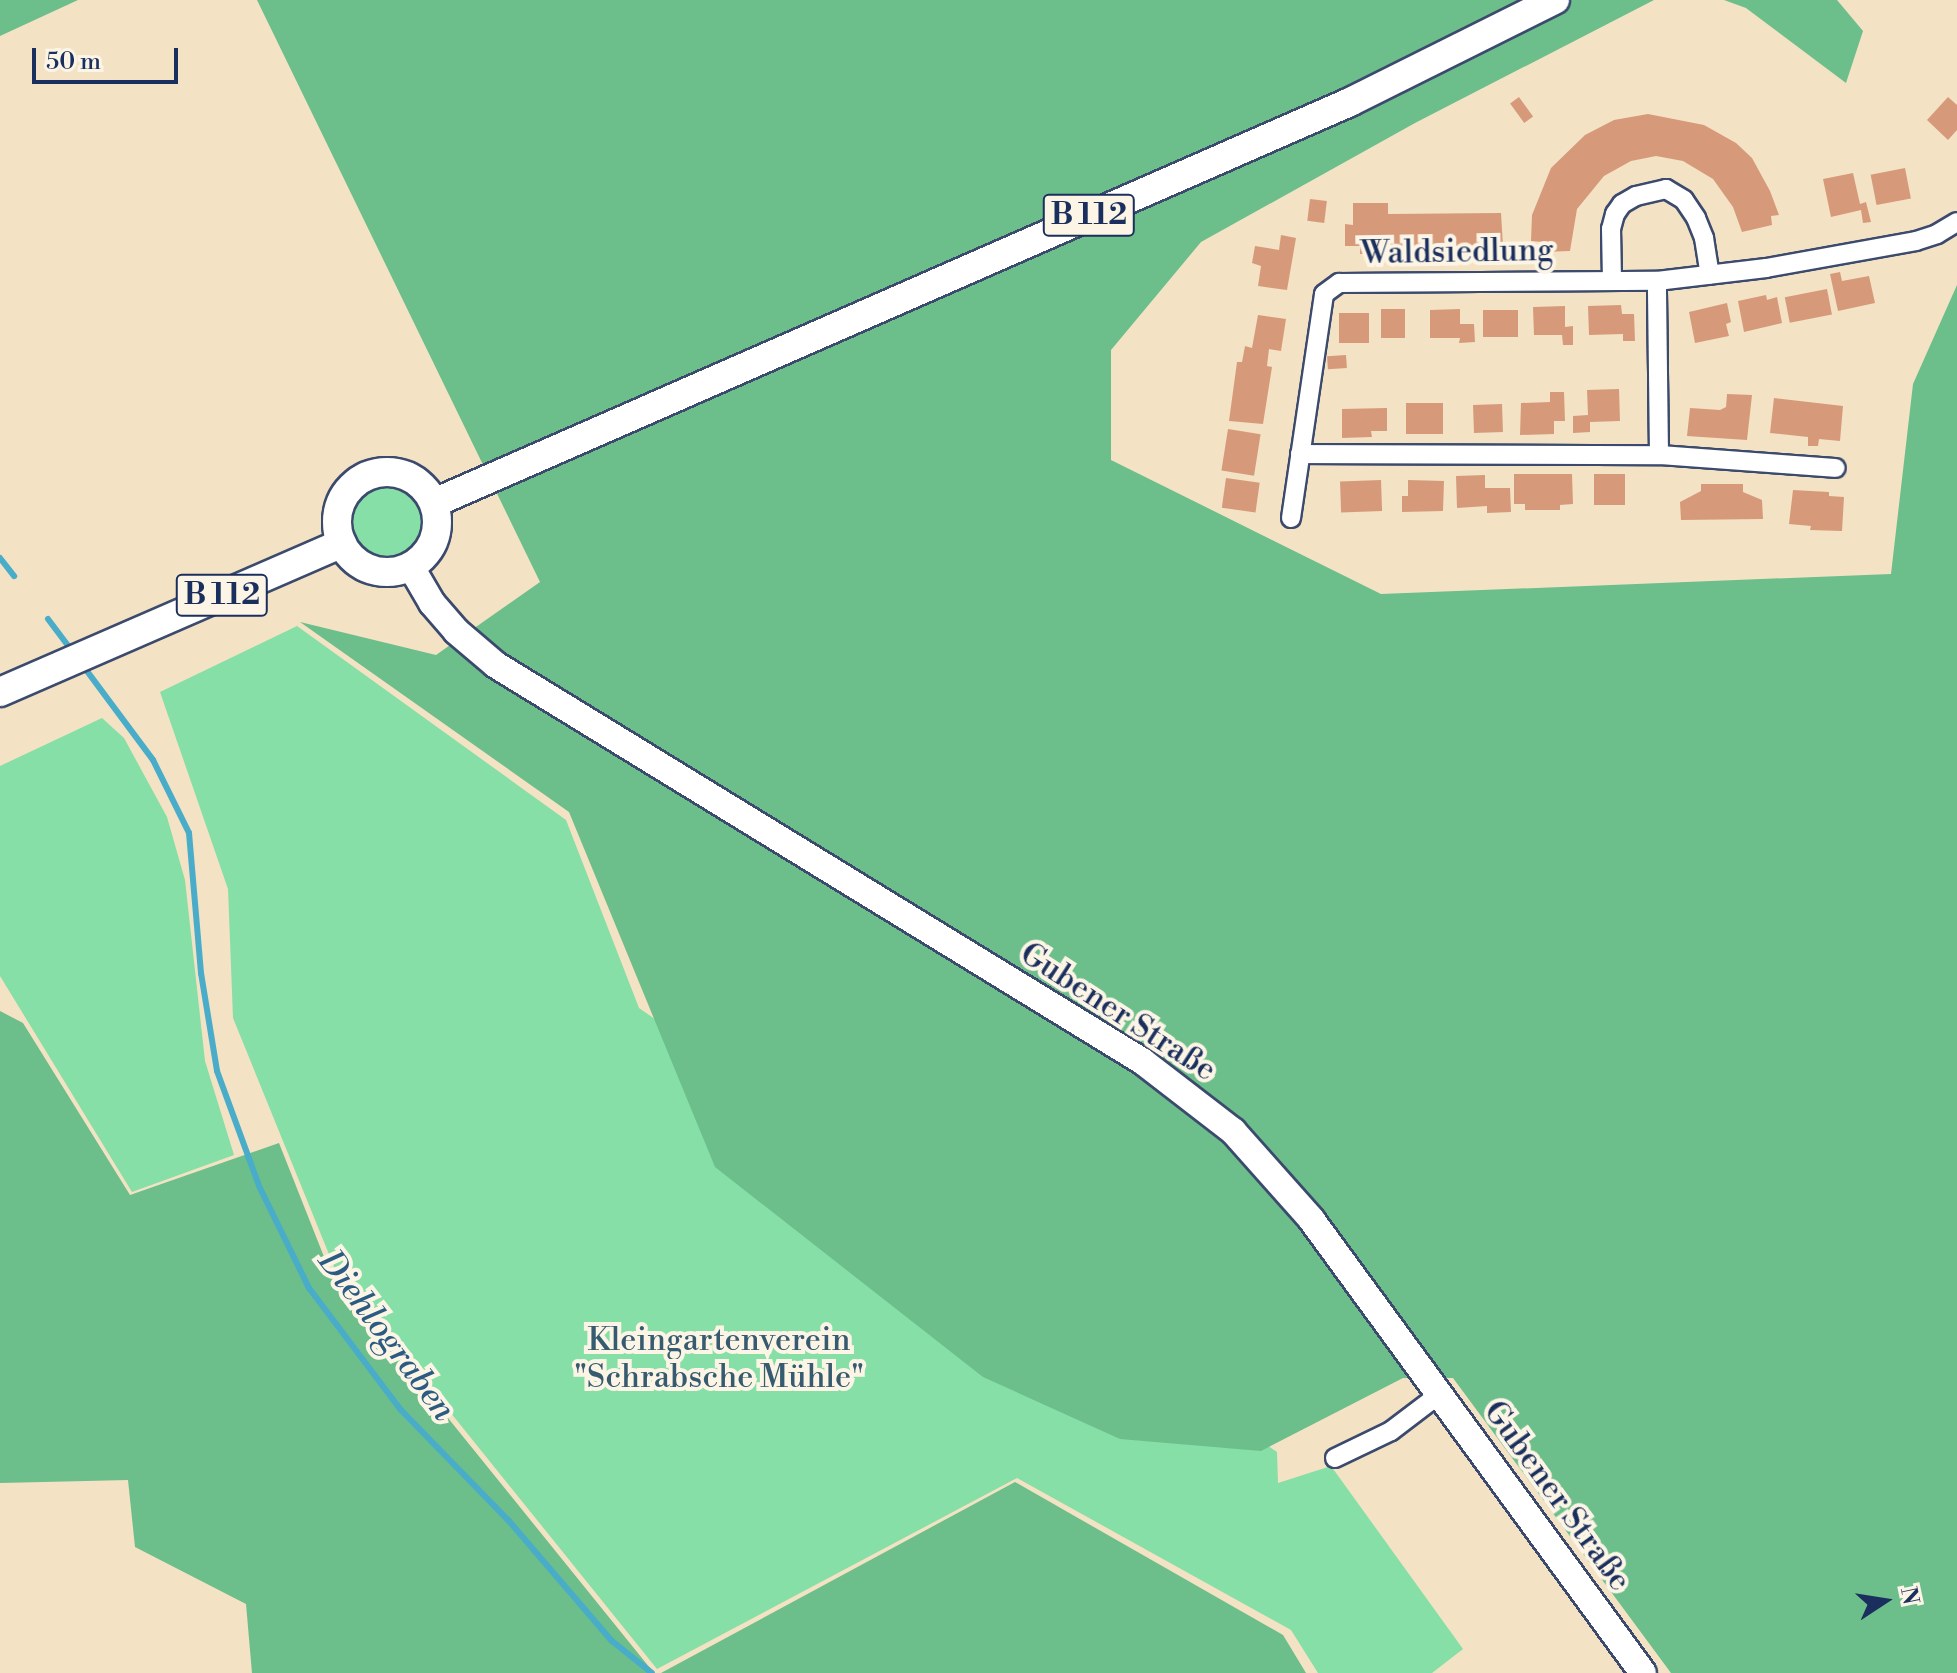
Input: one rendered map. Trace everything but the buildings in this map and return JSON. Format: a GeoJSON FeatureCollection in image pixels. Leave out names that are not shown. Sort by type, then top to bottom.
{"type":"FeatureCollection","features":[{"type":"Feature","properties":{"kind":"main road","name":"B 112"},"geometry":{"type":"LineString","coordinates":[[434,503],[1350,102],[1555,0]]}},
{"type":"Feature","properties":{"kind":"main road"},"geometry":{"type":"LineString","coordinates":[[396,472],[408,476],[419,483],[434,503],[437,528],[434,541],[428,552],[411,567],[392,572],[362,566],[342,543],[338,529],[341,501],[349,489],[371,474],[396,472]]}},
{"type":"Feature","properties":{"kind":"main road","name":"B 112"},"geometry":{"type":"LineString","coordinates":[[0,692],[342,543]]}},
{"type":"Feature","properties":{"kind":"main road","name":"Gubener Straße"},"geometry":{"type":"LineString","coordinates":[[411,567],[432,603],[456,631],[496,665],[1142,1061],[1233,1131],[1311,1219],[1643,1673]]}},
{"type":"Feature","properties":{"kind":"street"},"geometry":{"type":"LineString","coordinates":[[1612,280],[1611,229],[1615,214],[1622,204],[1636,196],[1666,189],[1684,200],[1696,218],[1704,238],[1710,275]]}},
{"type":"Feature","properties":{"kind":"street","name":"Waldsiedlung"},"geometry":{"type":"LineString","coordinates":[[1291,518],[1324,294],[1339,283],[1657,281],[1916,241],[1937,234],[1957,222]]}},
{"type":"Feature","properties":{"kind":"street"},"geometry":{"type":"LineString","coordinates":[[1657,281],[1659,455]]}},
{"type":"Feature","properties":{"kind":"street"},"geometry":{"type":"LineString","coordinates":[[1300,454],[1659,455],[1836,468]]}},
{"type":"Feature","properties":{"kind":"street"},"geometry":{"type":"LineString","coordinates":[[1335,1458],[1391,1431],[1441,1393]]}},
{"type":"Feature","properties":{"kind":"green space"},"geometry":{"type":"Polygon","coordinates":[[[0,0],[78,0],[0,36],[0,0]]]}},
{"type":"Feature","properties":{"kind":"green space"},"geometry":{"type":"Polygon","coordinates":[[[257,0],[1654,0],[1415,123],[1201,242],[1111,350],[1111,460],[1381,594],[1891,574],[1913,384],[1957,285],[1957,1673],[1671,1673],[1453,1378],[1403,1378],[1261,1451],[1120,1439],[983,1377],[715,1167],[569,812],[300,622],[436,655],[540,582],[257,0]]]}},
{"type":"Feature","properties":{"kind":"green space"},"geometry":{"type":"Polygon","coordinates":[[[1724,0],[1837,0],[1863,31],[1846,83],[1746,8],[1724,0]]]}},
{"type":"Feature","properties":{"kind":"green space"},"geometry":{"type":"Polygon","coordinates":[[[388,484],[403,487],[416,495],[424,508],[427,523],[424,538],[416,551],[403,559],[388,562],[373,559],[360,551],[352,538],[349,523],[352,508],[360,495],[373,487],[388,484]]]}},
{"type":"Feature","properties":{"kind":"green space","name":"Kleingartenverein \"Schrabsche Mühle\""},"geometry":{"type":"Polygon","coordinates":[[[297,626],[566,820],[639,1008],[1277,1452],[1278,1483],[1331,1466],[1463,1649],[1432,1673],[1318,1673],[1291,1630],[1017,1478],[657,1669],[335,1269],[233,1018],[228,889],[160,692],[297,626]]]}},
{"type":"Feature","properties":{"kind":"green space"},"geometry":{"type":"Polygon","coordinates":[[[102,718],[124,738],[167,817],[185,880],[205,1061],[234,1155],[132,1192],[0,976],[0,766],[102,718]]]}},
{"type":"Feature","properties":{"kind":"green space"},"geometry":{"type":"Polygon","coordinates":[[[0,1011],[23,1023],[130,1195],[279,1143],[330,1272],[654,1673],[252,1673],[246,1604],[135,1547],[128,1480],[0,1483],[0,1011]]]}},
{"type":"Feature","properties":{"kind":"green space"},"geometry":{"type":"Polygon","coordinates":[[[1015,1482],[1283,1635],[1306,1673],[661,1673],[1015,1482]]]}},
{"type":"Feature","properties":{"kind":"waterway","name":"Diehlograben"},"geometry":{"type":"LineString","coordinates":[[0,558],[14,576]]}},
{"type":"Feature","properties":{"kind":"waterway","name":"Diehlograben"},"geometry":{"type":"LineString","coordinates":[[48,619],[72,651]]}},
{"type":"Feature","properties":{"kind":"waterway","name":"Diehlograben"},"geometry":{"type":"LineString","coordinates":[[81,663],[153,760],[189,833],[201,973],[217,1071],[259,1186],[309,1288],[401,1410],[509,1521],[612,1641],[652,1673]]}}]}
